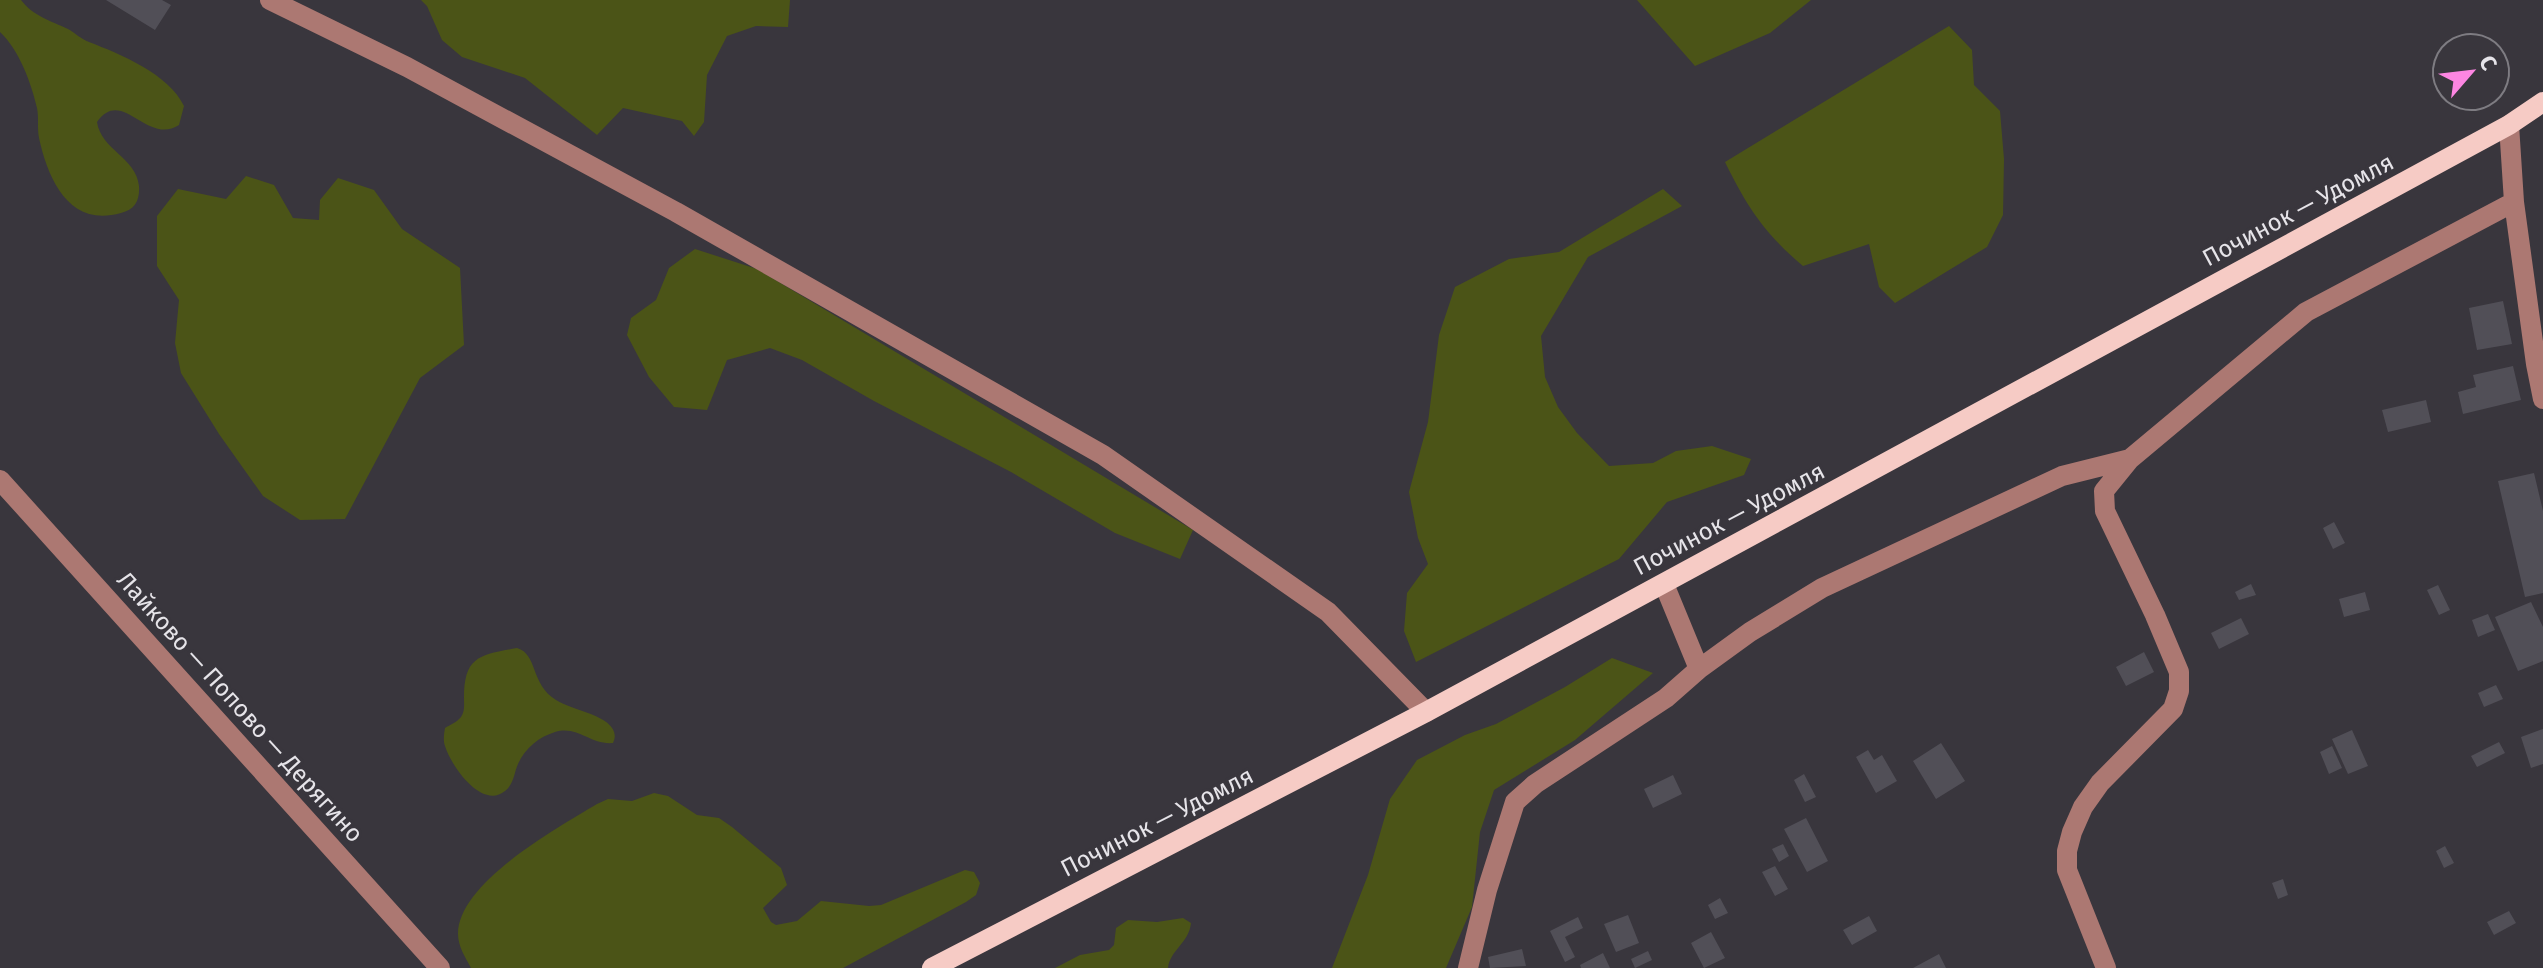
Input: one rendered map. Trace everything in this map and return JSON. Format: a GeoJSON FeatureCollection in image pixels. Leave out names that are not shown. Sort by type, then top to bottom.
{"type":"FeatureCollection","features":[{"type":"Feature","properties":{"kind":"main road","name":"Починок — Удомля"},"geometry":{"type":"LineString","coordinates":[[932,968],[1426,712],[2509,125],[2543,102]]}},
{"type":"Feature","properties":{"kind":"street"},"geometry":{"type":"LineString","coordinates":[[270,0],[407,67],[676,212],[1103,455],[1328,612],[1426,712]]}},
{"type":"Feature","properties":{"kind":"street"},"geometry":{"type":"LineString","coordinates":[[2509,125],[2514,202],[2543,399]]}},
{"type":"Feature","properties":{"kind":"street"},"geometry":{"type":"LineString","coordinates":[[2106,968],[2067,870],[2067,851],[2083,807],[2100,783],[2173,709],[2179,691],[2179,672],[2105,511],[2104,491],[2130,459],[2306,312],[2514,202]]}},
{"type":"Feature","properties":{"kind":"street"},"geometry":{"type":"LineString","coordinates":[[1468,968],[1487,890],[1515,802],[1535,784],[1666,698],[1699,669],[1750,632],[1822,588],[2062,476],[2130,459]]}},
{"type":"Feature","properties":{"kind":"street","name":"Лайково — Попово — Дерягино"},"geometry":{"type":"LineString","coordinates":[[0,480],[440,968]]}},
{"type":"Feature","properties":{"kind":"street"},"geometry":{"type":"LineString","coordinates":[[1664,584],[1699,669]]}},
{"type":"Feature","properties":{"kind":"green space"},"geometry":{"type":"Polygon","coordinates":[[[0,0],[21,0],[43,18],[142,66],[167,84],[184,106],[179,125],[167,129],[156,128],[116,110],[106,113],[97,122],[105,140],[136,176],[139,196],[130,209],[103,216],[88,213],[75,207],[55,184],[43,154],[37,108],[28,77],[13,48],[0,32],[0,0]]]}},
{"type":"Feature","properties":{"kind":"green space"},"geometry":{"type":"Polygon","coordinates":[[[421,0],[790,0],[788,27],[756,26],[727,36],[707,75],[704,122],[694,136],[682,121],[623,108],[597,135],[525,78],[462,57],[442,40],[427,6],[421,0]]]}},
{"type":"Feature","properties":{"kind":"green space"},"geometry":{"type":"Polygon","coordinates":[[[1637,0],[1811,0],[1770,33],[1695,66],[1637,0]]]}},
{"type":"Feature","properties":{"kind":"green space"},"geometry":{"type":"Polygon","coordinates":[[[1949,26],[1972,50],[1974,85],[2000,111],[2004,159],[2003,215],[1987,247],[1895,303],[1879,287],[1869,244],[1803,266],[1758,219],[1725,162],[1949,26]]]}},
{"type":"Feature","properties":{"kind":"green space"},"geometry":{"type":"Polygon","coordinates":[[[246,176],[274,185],[293,218],[319,220],[320,200],[338,178],[374,190],[402,229],[460,268],[464,345],[420,378],[345,519],[300,520],[263,496],[181,373],[175,343],[179,300],[157,266],[157,216],[178,189],[226,199],[246,176]]]}},
{"type":"Feature","properties":{"kind":"green space"},"geometry":{"type":"Polygon","coordinates":[[[1663,189],[1682,206],[1588,257],[1541,336],[1545,377],[1558,407],[1577,433],[1609,466],[1653,463],[1676,451],[1712,446],[1751,459],[1744,475],[1667,502],[1619,559],[1416,662],[1404,631],[1407,593],[1428,564],[1418,538],[1409,492],[1428,422],[1439,335],[1455,287],[1509,259],[1559,252],[1663,189]]]}},
{"type":"Feature","properties":{"kind":"green space"},"geometry":{"type":"Polygon","coordinates":[[[695,249],[757,269],[1193,530],[1180,559],[1115,533],[1011,472],[802,360],[770,348],[727,360],[707,410],[674,407],[649,377],[627,335],[631,318],[656,300],[669,268],[695,249]]]}},
{"type":"Feature","properties":{"kind":"green space"},"geometry":{"type":"Polygon","coordinates":[[[517,648],[528,656],[548,693],[564,704],[604,721],[615,734],[613,743],[605,743],[571,731],[549,734],[524,753],[505,791],[487,795],[469,783],[454,764],[444,744],[445,728],[462,715],[467,673],[471,666],[484,656],[517,648]]]}},
{"type":"Feature","properties":{"kind":"green space"},"geometry":{"type":"Polygon","coordinates":[[[1612,658],[1653,673],[1575,740],[1494,790],[1480,832],[1472,907],[1446,968],[1332,968],[1368,875],[1390,799],[1417,760],[1465,735],[1496,724],[1612,658]]]}},
{"type":"Feature","properties":{"kind":"green space"},"geometry":{"type":"Polygon","coordinates":[[[654,793],[668,796],[697,815],[719,818],[781,868],[787,885],[763,908],[776,925],[797,921],[821,901],[881,905],[965,870],[974,872],[980,883],[976,895],[966,902],[843,968],[471,968],[458,934],[462,915],[491,877],[535,842],[597,804],[608,799],[632,801],[654,793]]]}},
{"type":"Feature","properties":{"kind":"green space"},"geometry":{"type":"Polygon","coordinates":[[[1183,918],[1191,923],[1190,930],[1172,956],[1168,968],[1055,968],[1080,955],[1109,950],[1114,945],[1116,928],[1128,920],[1157,922],[1183,918]]]}},
{"type":"Feature","properties":{"kind":"building"},"geometry":{"type":"Polygon","coordinates":[[[106,0],[162,0],[171,5],[155,30],[106,0]]]}},
{"type":"Feature","properties":{"kind":"building"},"geometry":{"type":"Polygon","coordinates":[[[2503,301],[2512,344],[2477,350],[2469,308],[2503,301]]]}},
{"type":"Feature","properties":{"kind":"building"},"geometry":{"type":"Polygon","coordinates":[[[2513,366],[2521,400],[2463,414],[2458,392],[2476,387],[2473,375],[2513,366]]]}},
{"type":"Feature","properties":{"kind":"building"},"geometry":{"type":"Polygon","coordinates":[[[2426,400],[2431,422],[2388,432],[2382,410],[2426,400]]]}},
{"type":"Feature","properties":{"kind":"building"},"geometry":{"type":"Polygon","coordinates":[[[2534,473],[2543,511],[2543,593],[2525,597],[2498,481],[2534,473]]]}},
{"type":"Feature","properties":{"kind":"building"},"geometry":{"type":"Polygon","coordinates":[[[2334,522],[2345,543],[2333,549],[2323,528],[2334,522]]]}},
{"type":"Feature","properties":{"kind":"building"},"geometry":{"type":"Polygon","coordinates":[[[2251,584],[2256,595],[2239,600],[2235,592],[2251,584]]]}},
{"type":"Feature","properties":{"kind":"building"},"geometry":{"type":"Polygon","coordinates":[[[2438,585],[2450,610],[2439,615],[2427,590],[2438,585]]]}},
{"type":"Feature","properties":{"kind":"building"},"geometry":{"type":"Polygon","coordinates":[[[2365,592],[2370,610],[2344,617],[2339,599],[2365,592]]]}},
{"type":"Feature","properties":{"kind":"building"},"geometry":{"type":"Polygon","coordinates":[[[2531,602],[2543,627],[2543,661],[2518,671],[2495,617],[2531,602]]]}},
{"type":"Feature","properties":{"kind":"building"},"geometry":{"type":"Polygon","coordinates":[[[2488,614],[2495,630],[2478,637],[2472,620],[2488,614]]]}},
{"type":"Feature","properties":{"kind":"building"},"geometry":{"type":"Polygon","coordinates":[[[2241,618],[2249,634],[2219,649],[2211,633],[2241,618]]]}},
{"type":"Feature","properties":{"kind":"building"},"geometry":{"type":"Polygon","coordinates":[[[2144,652],[2154,672],[2126,686],[2116,667],[2144,652]]]}},
{"type":"Feature","properties":{"kind":"building"},"geometry":{"type":"Polygon","coordinates":[[[2496,685],[2503,699],[2484,707],[2478,693],[2496,685]]]}},
{"type":"Feature","properties":{"kind":"building"},"geometry":{"type":"Polygon","coordinates":[[[2543,729],[2543,764],[2531,768],[2521,737],[2543,729]]]}},
{"type":"Feature","properties":{"kind":"building"},"geometry":{"type":"Polygon","coordinates":[[[2352,730],[2368,766],[2348,774],[2332,739],[2352,730]]]}},
{"type":"Feature","properties":{"kind":"building"},"geometry":{"type":"Polygon","coordinates":[[[2499,742],[2505,753],[2477,767],[2471,756],[2499,742]]]}},
{"type":"Feature","properties":{"kind":"building"},"geometry":{"type":"Polygon","coordinates":[[[1941,743],[1965,781],[1936,799],[1913,761],[1941,743]]]}},
{"type":"Feature","properties":{"kind":"building"},"geometry":{"type":"Polygon","coordinates":[[[2332,746],[2342,768],[2329,774],[2320,752],[2332,746]]]}},
{"type":"Feature","properties":{"kind":"building"},"geometry":{"type":"Polygon","coordinates":[[[1868,750],[1874,760],[1882,755],[1897,781],[1876,793],[1856,757],[1868,750]]]}},
{"type":"Feature","properties":{"kind":"building"},"geometry":{"type":"Polygon","coordinates":[[[1804,774],[1816,797],[1805,802],[1794,780],[1804,774]]]}},
{"type":"Feature","properties":{"kind":"building"},"geometry":{"type":"Polygon","coordinates":[[[1673,775],[1682,794],[1653,808],[1644,789],[1673,775]]]}},
{"type":"Feature","properties":{"kind":"building"},"geometry":{"type":"Polygon","coordinates":[[[1806,818],[1828,861],[1807,872],[1784,829],[1806,818]]]}},
{"type":"Feature","properties":{"kind":"building"},"geometry":{"type":"Polygon","coordinates":[[[1783,844],[1789,856],[1779,862],[1772,849],[1783,844]]]}},
{"type":"Feature","properties":{"kind":"building"},"geometry":{"type":"Polygon","coordinates":[[[2445,846],[2454,863],[2444,868],[2436,851],[2445,846]]]}},
{"type":"Feature","properties":{"kind":"building"},"geometry":{"type":"Polygon","coordinates":[[[1775,866],[1788,889],[1775,896],[1762,872],[1775,866]]]}},
{"type":"Feature","properties":{"kind":"building"},"geometry":{"type":"Polygon","coordinates":[[[2283,879],[2288,895],[2278,899],[2272,883],[2283,879]]]}},
{"type":"Feature","properties":{"kind":"building"},"geometry":{"type":"Polygon","coordinates":[[[1720,898],[1728,913],[1715,919],[1708,905],[1720,898]]]}},
{"type":"Feature","properties":{"kind":"building"},"geometry":{"type":"Polygon","coordinates":[[[2509,911],[2516,923],[2494,935],[2487,922],[2509,911]]]}},
{"type":"Feature","properties":{"kind":"building"},"geometry":{"type":"Polygon","coordinates":[[[1628,915],[1639,943],[1616,952],[1604,924],[1628,915]]]}},
{"type":"Feature","properties":{"kind":"building"},"geometry":{"type":"Polygon","coordinates":[[[1869,916],[1877,931],[1852,945],[1843,930],[1869,916]]]}},
{"type":"Feature","properties":{"kind":"building"},"geometry":{"type":"Polygon","coordinates":[[[1578,917],[1583,928],[1565,937],[1575,957],[1565,962],[1550,931],[1578,917]]]}},
{"type":"Feature","properties":{"kind":"building"},"geometry":{"type":"Polygon","coordinates":[[[1711,932],[1725,958],[1704,968],[1691,943],[1711,932]]]}},
{"type":"Feature","properties":{"kind":"building"},"geometry":{"type":"Polygon","coordinates":[[[1522,949],[1526,966],[1490,968],[1488,957],[1522,949]]]}},
{"type":"Feature","properties":{"kind":"building"},"geometry":{"type":"Polygon","coordinates":[[[1648,951],[1652,960],[1635,968],[1631,959],[1648,951]]]}},
{"type":"Feature","properties":{"kind":"building"},"geometry":{"type":"Polygon","coordinates":[[[1603,953],[1610,968],[1581,968],[1580,965],[1603,953]]]}},
{"type":"Feature","properties":{"kind":"building"},"geometry":{"type":"Polygon","coordinates":[[[1939,954],[1946,968],[1913,968],[1939,954]]]}}]}
